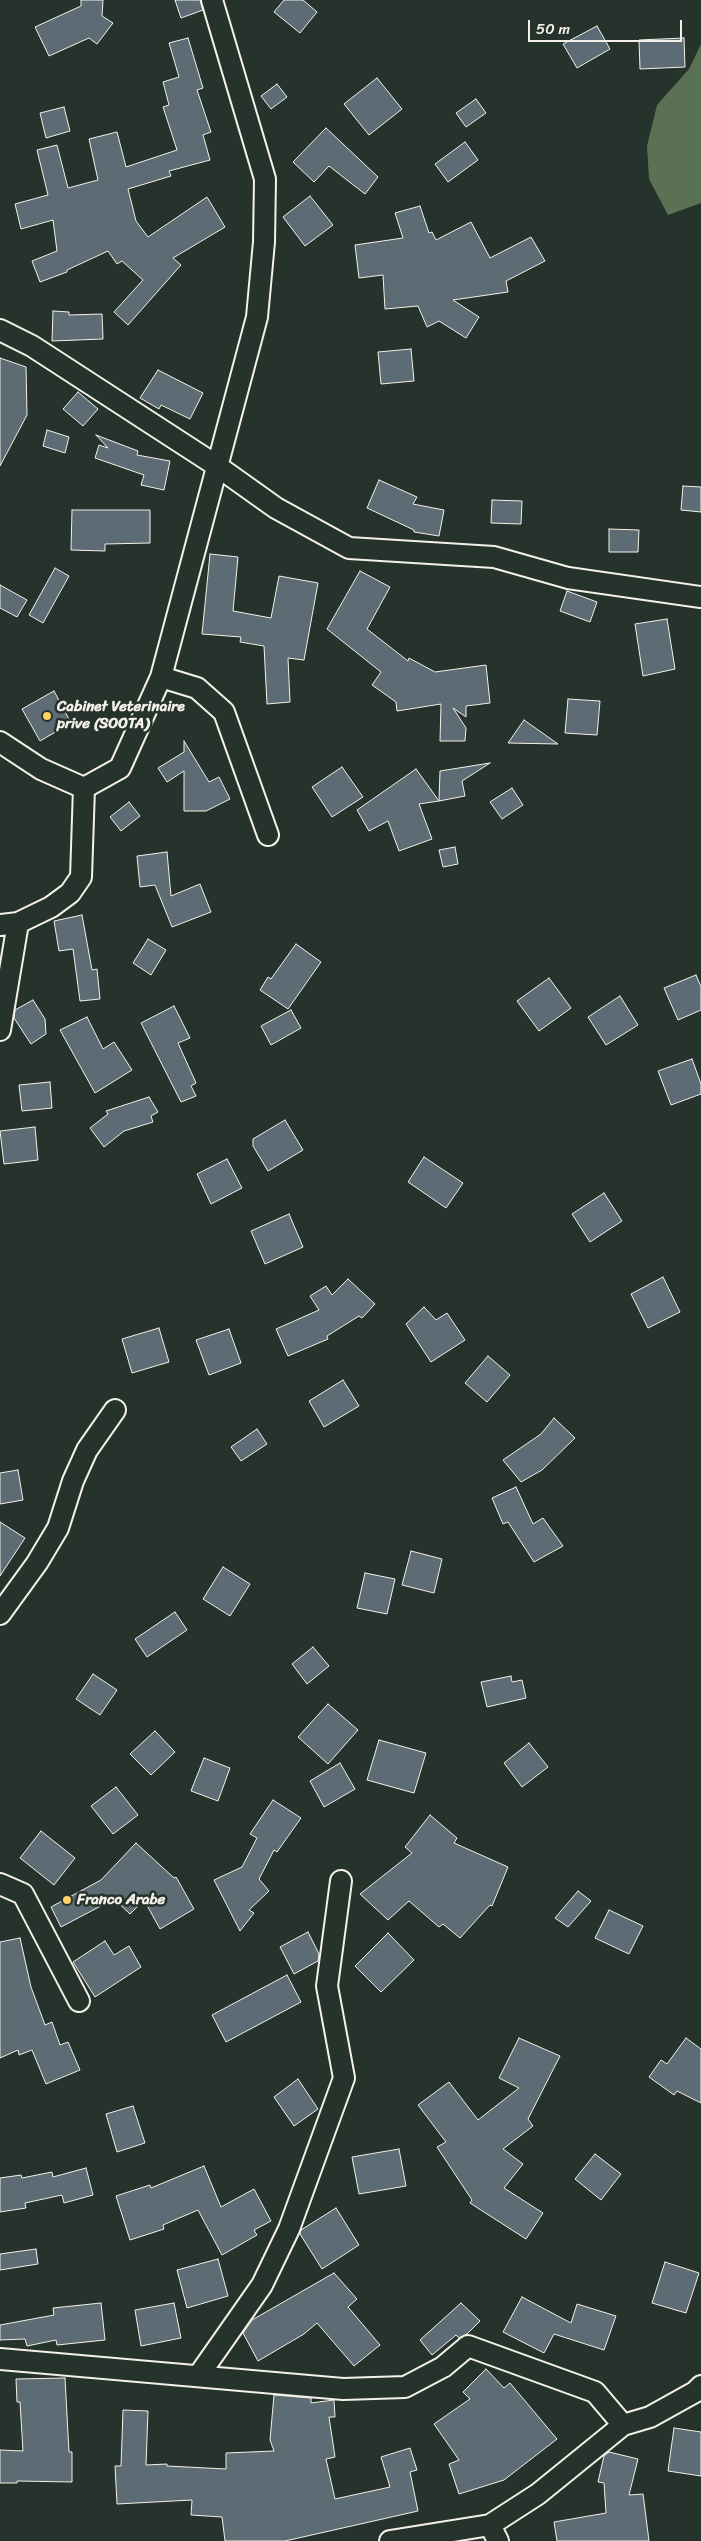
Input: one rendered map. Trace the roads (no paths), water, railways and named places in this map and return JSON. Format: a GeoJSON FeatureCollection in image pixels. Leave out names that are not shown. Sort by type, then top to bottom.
{"type":"FeatureCollection","features":[{"type":"Feature","properties":{"kind":"street"},"geometry":{"type":"LineString","coordinates":[[84,788],[120,768],[161,677],[257,317],[264,242],[265,179],[212,0]]}},
{"type":"Feature","properties":{"kind":"street"},"geometry":{"type":"LineString","coordinates":[[0,330],[32,346],[217,466],[276,508],[349,548],[494,557],[568,578],[701,597]]}},
{"type":"Feature","properties":{"kind":"street"},"geometry":{"type":"LineString","coordinates":[[161,677],[197,688],[224,712],[268,836]]}},
{"type":"Feature","properties":{"kind":"street"},"geometry":{"type":"LineString","coordinates":[[0,742],[41,768],[84,788]]}},
{"type":"Feature","properties":{"kind":"street"},"geometry":{"type":"LineString","coordinates":[[0,1030],[9,924],[51,907],[70,892],[82,877],[84,788]]}},
{"type":"Feature","properties":{"kind":"street"},"geometry":{"type":"LineString","coordinates":[[0,1614],[37,1563],[58,1528],[73,1481],[87,1450],[115,1410]]}},
{"type":"Feature","properties":{"kind":"street"},"geometry":{"type":"LineString","coordinates":[[199,2375],[266,2277],[289,2229],[344,2078],[327,1986],[341,1880]]}},
{"type":"Feature","properties":{"kind":"street"},"geometry":{"type":"LineString","coordinates":[[0,1884],[23,1894],[79,2001]]}},
{"type":"Feature","properties":{"kind":"street"},"geometry":{"type":"LineString","coordinates":[[0,2359],[343,2389],[404,2388],[443,2367],[468,2346],[595,2392],[623,2425]]}},
{"type":"Feature","properties":{"kind":"street"},"geometry":{"type":"LineString","coordinates":[[390,2541],[494,2533],[538,2494],[623,2425],[650,2417],[695,2392],[701,2386]]}},
{"type":"Feature","properties":{"kind":"place","name":"Cabinet Veterinaire prive (SOOTA)"},"geometry":{"type":"Point","coordinates":[47,716]}},
{"type":"Feature","properties":{"kind":"place","name":"Franco Arabe"},"geometry":{"type":"Point","coordinates":[67,1900]}}]}
